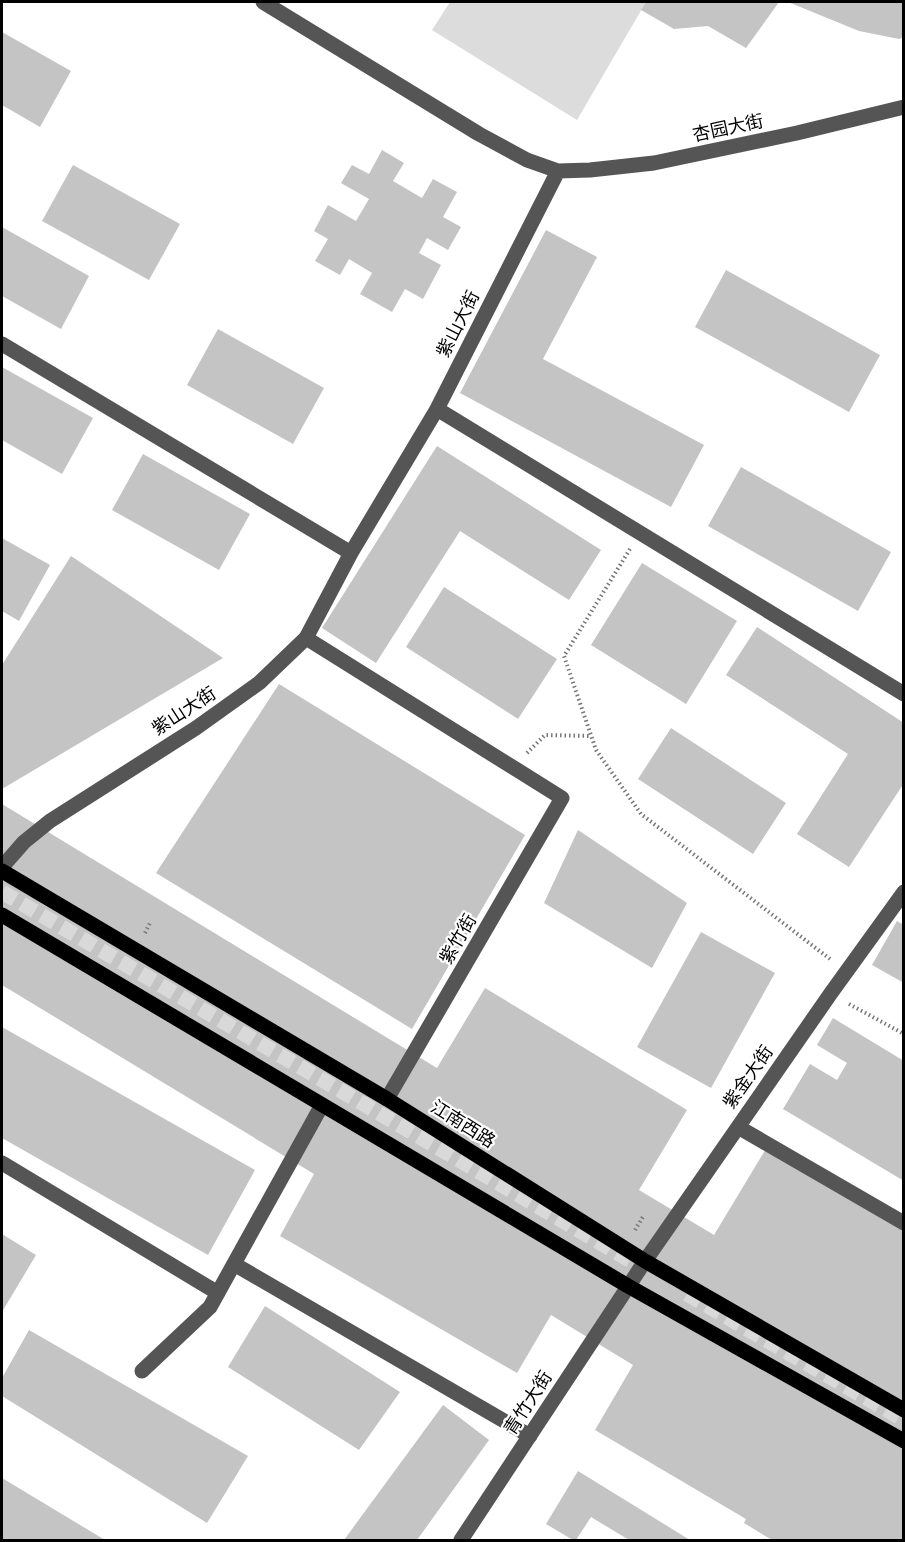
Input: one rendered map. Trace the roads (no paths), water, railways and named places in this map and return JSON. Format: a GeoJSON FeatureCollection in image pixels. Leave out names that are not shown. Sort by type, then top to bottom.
{"type":"FeatureCollection","features":[{"type":"Feature","properties":{"kind":"main road","name":"江南西路"},"geometry":{"type":"LineString","coordinates":[[2,869],[387,1099],[645,1261],[903,1410]]}},
{"type":"Feature","properties":{"kind":"main road"},"geometry":{"type":"LineString","coordinates":[[2,915],[628,1286],[903,1442]]}},
{"type":"Feature","properties":{"kind":"street"},"geometry":{"type":"LineString","coordinates":[[264,2],[479,134],[527,160],[558,171]]}},
{"type":"Feature","properties":{"kind":"street","name":"杏园大街"},"geometry":{"type":"LineString","coordinates":[[558,171],[654,163],[797,133],[903,107]]}},
{"type":"Feature","properties":{"kind":"street","name":"紫山大街"},"geometry":{"type":"LineString","coordinates":[[2,869],[24,842],[50,821],[196,728],[259,683],[306,638],[351,553],[437,409],[558,171]]}},
{"type":"Feature","properties":{"kind":"street"},"geometry":{"type":"LineString","coordinates":[[2,344],[351,553]]}},
{"type":"Feature","properties":{"kind":"street"},"geometry":{"type":"LineString","coordinates":[[437,409],[903,694]]}},
{"type":"Feature","properties":{"kind":"street","name":"紫竹街"},"geometry":{"type":"LineString","coordinates":[[306,638],[562,798],[387,1099]]}},
{"type":"Feature","properties":{"kind":"street","name":"紫金大街"},"geometry":{"type":"LineString","coordinates":[[628,1286],[903,892]]}},
{"type":"Feature","properties":{"kind":"street"},"geometry":{"type":"LineString","coordinates":[[142,1371],[210,1307],[322,1105]]}},
{"type":"Feature","properties":{"kind":"street"},"geometry":{"type":"LineString","coordinates":[[738,1127],[903,1223]]}},
{"type":"Feature","properties":{"kind":"street"},"geometry":{"type":"LineString","coordinates":[[2,1163],[218,1293]]}},
{"type":"Feature","properties":{"kind":"street"},"geometry":{"type":"LineString","coordinates":[[234,1264],[530,1436]]}},
{"type":"Feature","properties":{"kind":"street","name":"青竹大街"},"geometry":{"type":"LineString","coordinates":[[461,1540],[628,1286]]}},
{"type":"Feature","properties":{"kind":"tunnel"},"geometry":{"type":"LineString","coordinates":[[2,892],[643,1268]]}},
{"type":"Feature","properties":{"kind":"tunnel"},"geometry":{"type":"LineString","coordinates":[[687,1294],[904,1420]]}}]}
